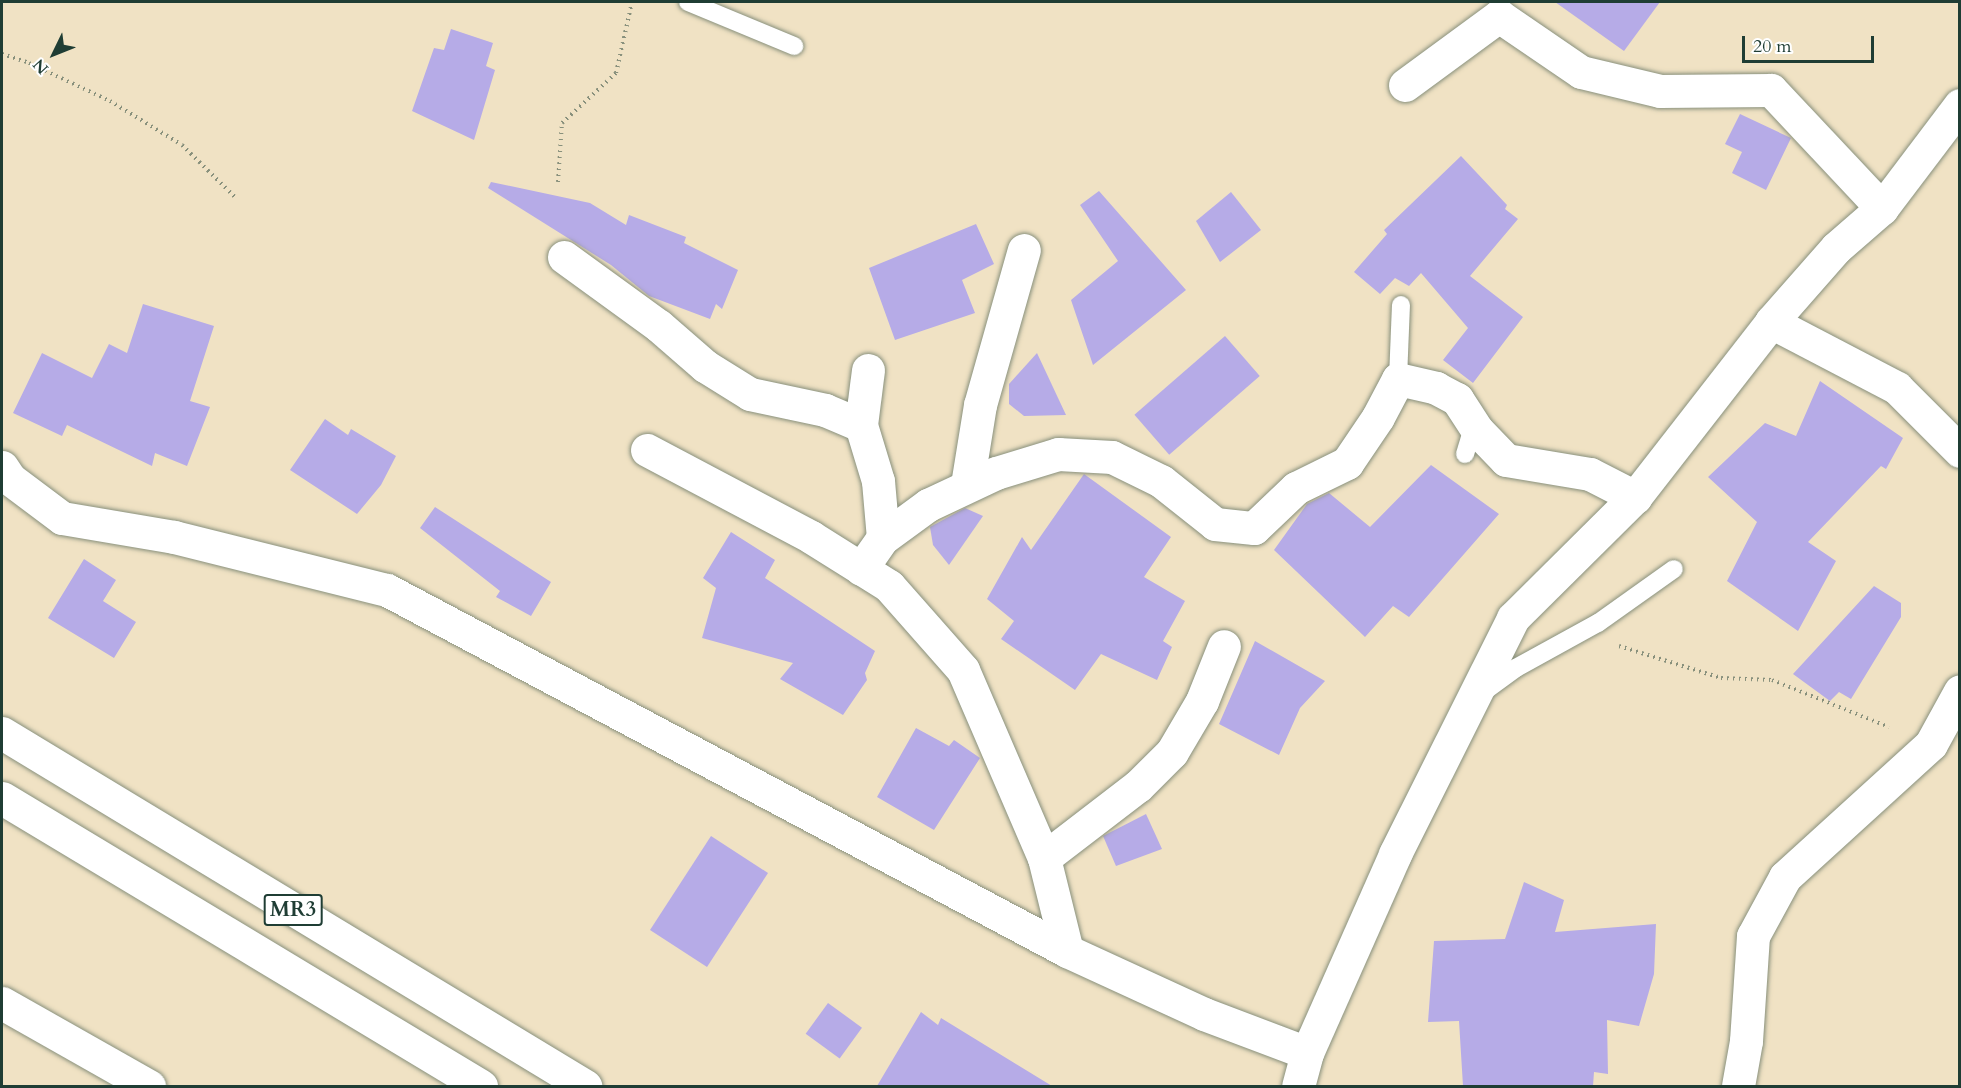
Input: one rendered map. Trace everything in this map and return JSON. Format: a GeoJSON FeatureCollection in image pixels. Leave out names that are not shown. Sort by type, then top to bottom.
{"type":"FeatureCollection","features":[{"type":"Feature","properties":{"kind":"main road"},"geometry":{"type":"LineString","coordinates":[[1405,85],[1497,9],[1581,72],[1660,91],[1771,90],[1882,208]]}},
{"type":"Feature","properties":{"kind":"main road"},"geometry":{"type":"LineString","coordinates":[[1298,1086],[1307,1053],[1395,854],[1513,618],[1635,497],[1771,322],[1836,248],[1882,208],[1959,105]]}},
{"type":"Feature","properties":{"kind":"main road"},"geometry":{"type":"LineString","coordinates":[[967,485],[980,405],[1024,250]]}},
{"type":"Feature","properties":{"kind":"main road"},"geometry":{"type":"LineString","coordinates":[[564,257],[659,326],[705,366],[750,394],[825,410],[861,425]]}},
{"type":"Feature","properties":{"kind":"main road"},"geometry":{"type":"LineString","coordinates":[[1771,322],[1897,388],[1959,451]]}},
{"type":"Feature","properties":{"kind":"main road"},"geometry":{"type":"LineString","coordinates":[[868,370],[861,425],[878,481],[883,538]]}},
{"type":"Feature","properties":{"kind":"main road"},"geometry":{"type":"LineString","coordinates":[[861,569],[883,538],[928,505],[967,485],[1029,460],[1058,454],[1112,457],[1161,481],[1215,524],[1254,528],[1296,488],[1347,463],[1378,417],[1398,379],[1436,388],[1456,399],[1469,439],[1506,460],[1590,474],[1635,497]]}},
{"type":"Feature","properties":{"kind":"main road"},"geometry":{"type":"LineString","coordinates":[[646,450],[810,537],[889,586],[963,670],[1044,858],[1067,951]]}},
{"type":"Feature","properties":{"kind":"main road"},"geometry":{"type":"LineString","coordinates":[[2,467],[10,479],[62,518],[174,537],[387,590],[1067,951],[1204,1014],[1307,1053]]}},
{"type":"Feature","properties":{"kind":"main road"},"geometry":{"type":"LineString","coordinates":[[1044,858],[1138,786],[1173,752],[1202,701],[1224,646]]}},
{"type":"Feature","properties":{"kind":"main road"},"geometry":{"type":"LineString","coordinates":[[1738,1086],[1746,1041],[1753,936],[1785,877],[1931,744],[1959,691]]}},
{"type":"Feature","properties":{"kind":"main road","name":"MR3"},"geometry":{"type":"LineString","coordinates":[[2,733],[585,1086]]}},
{"type":"Feature","properties":{"kind":"main road","name":"MR3"},"geometry":{"type":"LineString","coordinates":[[2,798],[481,1086]]}},
{"type":"Feature","properties":{"kind":"main road"},"geometry":{"type":"LineString","coordinates":[[2,1003],[149,1086]]}},
{"type":"Feature","properties":{"kind":"lane"},"geometry":{"type":"LineString","coordinates":[[688,2],[794,46]]}},
{"type":"Feature","properties":{"kind":"lane"},"geometry":{"type":"LineString","coordinates":[[1398,379],[1401,305]]}},
{"type":"Feature","properties":{"kind":"lane"},"geometry":{"type":"LineString","coordinates":[[1473,699],[1516,668],[1578,634],[1674,569]]}},
{"type":"Feature","properties":{"kind":"path"},"geometry":{"type":"LineString","coordinates":[[558,182],[562,123],[616,73],[632,2]]}},
{"type":"Feature","properties":{"kind":"path"},"geometry":{"type":"LineString","coordinates":[[2,54],[29,63],[110,102],[182,145],[236,198]]}},
{"type":"Feature","properties":{"kind":"path"},"geometry":{"type":"LineString","coordinates":[[1578,634],[1721,678],[1772,680],[1890,728],[1908,765]]}},
{"type":"Feature","properties":{"kind":"building"},"geometry":{"type":"Polygon","coordinates":[[[1555,2],[1660,2],[1624,51],[1555,2]]]}},
{"type":"Feature","properties":{"kind":"building"},"geometry":{"type":"Polygon","coordinates":[[[451,29],[493,43],[486,66],[495,70],[474,140],[412,111],[434,48],[444,50],[451,29]]]}},
{"type":"Feature","properties":{"kind":"building"},"geometry":{"type":"Polygon","coordinates":[[[1740,114],[1791,138],[1766,190],[1732,173],[1742,152],[1725,144],[1740,114]]]}},
{"type":"Feature","properties":{"kind":"building"},"geometry":{"type":"Polygon","coordinates":[[[1461,156],[1507,205],[1505,209],[1518,219],[1470,276],[1523,317],[1473,383],[1443,360],[1468,328],[1421,273],[1409,286],[1395,278],[1380,294],[1354,272],[1387,234],[1384,230],[1461,156]]]}},
{"type":"Feature","properties":{"kind":"building"},"geometry":{"type":"Polygon","coordinates":[[[491,182],[590,203],[626,225],[629,215],[686,237],[684,243],[738,270],[722,309],[716,304],[710,319],[649,296],[611,265],[488,188],[491,182]]]}},
{"type":"Feature","properties":{"kind":"building"},"geometry":{"type":"Polygon","coordinates":[[[1099,191],[1186,290],[1093,365],[1071,300],[1118,261],[1080,205],[1099,191]]]}},
{"type":"Feature","properties":{"kind":"building"},"geometry":{"type":"Polygon","coordinates":[[[1231,192],[1261,230],[1220,262],[1196,221],[1231,192]]]}},
{"type":"Feature","properties":{"kind":"building"},"geometry":{"type":"Polygon","coordinates":[[[976,224],[994,264],[962,280],[975,313],[895,340],[869,268],[976,224]]]}},
{"type":"Feature","properties":{"kind":"building"},"geometry":{"type":"Polygon","coordinates":[[[143,304],[214,326],[190,401],[210,407],[187,466],[155,453],[152,466],[67,425],[62,436],[13,413],[42,353],[92,378],[109,344],[127,353],[143,304]]]}},
{"type":"Feature","properties":{"kind":"building"},"geometry":{"type":"Polygon","coordinates":[[[1225,336],[1260,376],[1169,455],[1134,415],[1225,336]]]}},
{"type":"Feature","properties":{"kind":"building"},"geometry":{"type":"Polygon","coordinates":[[[1037,353],[1066,415],[1024,416],[1009,404],[1009,384],[1037,353]]]}},
{"type":"Feature","properties":{"kind":"building"},"geometry":{"type":"Polygon","coordinates":[[[1820,381],[1903,438],[1886,469],[1881,466],[1808,542],[1836,561],[1798,631],[1727,581],[1757,522],[1708,477],[1765,423],[1796,436],[1820,381]]]}},
{"type":"Feature","properties":{"kind":"building"},"geometry":{"type":"Polygon","coordinates":[[[325,419],[348,435],[351,429],[396,456],[381,485],[357,514],[290,470],[325,419]]]}},
{"type":"Feature","properties":{"kind":"building"},"geometry":{"type":"Polygon","coordinates":[[[1431,465],[1499,514],[1409,617],[1393,606],[1365,637],[1274,550],[1307,504],[1329,493],[1370,527],[1431,465]]]}},
{"type":"Feature","properties":{"kind":"building"},"geometry":{"type":"Polygon","coordinates":[[[1084,474],[1171,537],[1144,577],[1185,601],[1163,641],[1172,647],[1157,680],[1101,654],[1075,690],[1001,639],[1014,621],[987,599],[1022,537],[1031,550],[1084,474]]]}},
{"type":"Feature","properties":{"kind":"building"},"geometry":{"type":"Polygon","coordinates":[[[435,507],[551,582],[531,616],[496,597],[500,591],[420,528],[435,507]]]}},
{"type":"Feature","properties":{"kind":"building"},"geometry":{"type":"Polygon","coordinates":[[[965,508],[983,516],[949,565],[933,545],[930,527],[965,508]]]}},
{"type":"Feature","properties":{"kind":"building"},"geometry":{"type":"Polygon","coordinates":[[[731,532],[775,560],[765,578],[875,651],[865,673],[867,680],[843,715],[780,679],[793,663],[702,638],[716,588],[703,578],[731,532]]]}},
{"type":"Feature","properties":{"kind":"building"},"geometry":{"type":"Polygon","coordinates":[[[84,559],[116,580],[103,601],[136,622],[114,658],[48,618],[84,559]]]}},
{"type":"Feature","properties":{"kind":"building"},"geometry":{"type":"Polygon","coordinates":[[[1874,586],[1901,603],[1901,617],[1851,699],[1839,692],[1830,701],[1793,674],[1874,586]]]}},
{"type":"Feature","properties":{"kind":"building"},"geometry":{"type":"Polygon","coordinates":[[[1255,641],[1325,681],[1300,708],[1279,755],[1219,724],[1255,641]]]}},
{"type":"Feature","properties":{"kind":"building"},"geometry":{"type":"Polygon","coordinates":[[[916,728],[949,746],[954,740],[980,758],[934,830],[877,797],[916,728]]]}},
{"type":"Feature","properties":{"kind":"building"},"geometry":{"type":"Polygon","coordinates":[[[1146,814],[1162,849],[1116,866],[1103,836],[1146,814]]]}},
{"type":"Feature","properties":{"kind":"building"},"geometry":{"type":"Polygon","coordinates":[[[711,836],[768,873],[707,967],[650,930],[711,836]]]}},
{"type":"Feature","properties":{"kind":"building"},"geometry":{"type":"Polygon","coordinates":[[[1524,882],[1564,900],[1555,932],[1656,924],[1654,974],[1639,1026],[1607,1020],[1608,1074],[1594,1072],[1593,1086],[1463,1086],[1459,1021],[1428,1022],[1434,941],[1505,939],[1524,882]]]}},
{"type":"Feature","properties":{"kind":"building"},"geometry":{"type":"Polygon","coordinates":[[[828,1003],[862,1028],[840,1058],[806,1034],[828,1003]]]}},
{"type":"Feature","properties":{"kind":"building"},"geometry":{"type":"Polygon","coordinates":[[[921,1012],[938,1025],[941,1018],[1052,1086],[877,1086],[921,1012]]]}}]}
